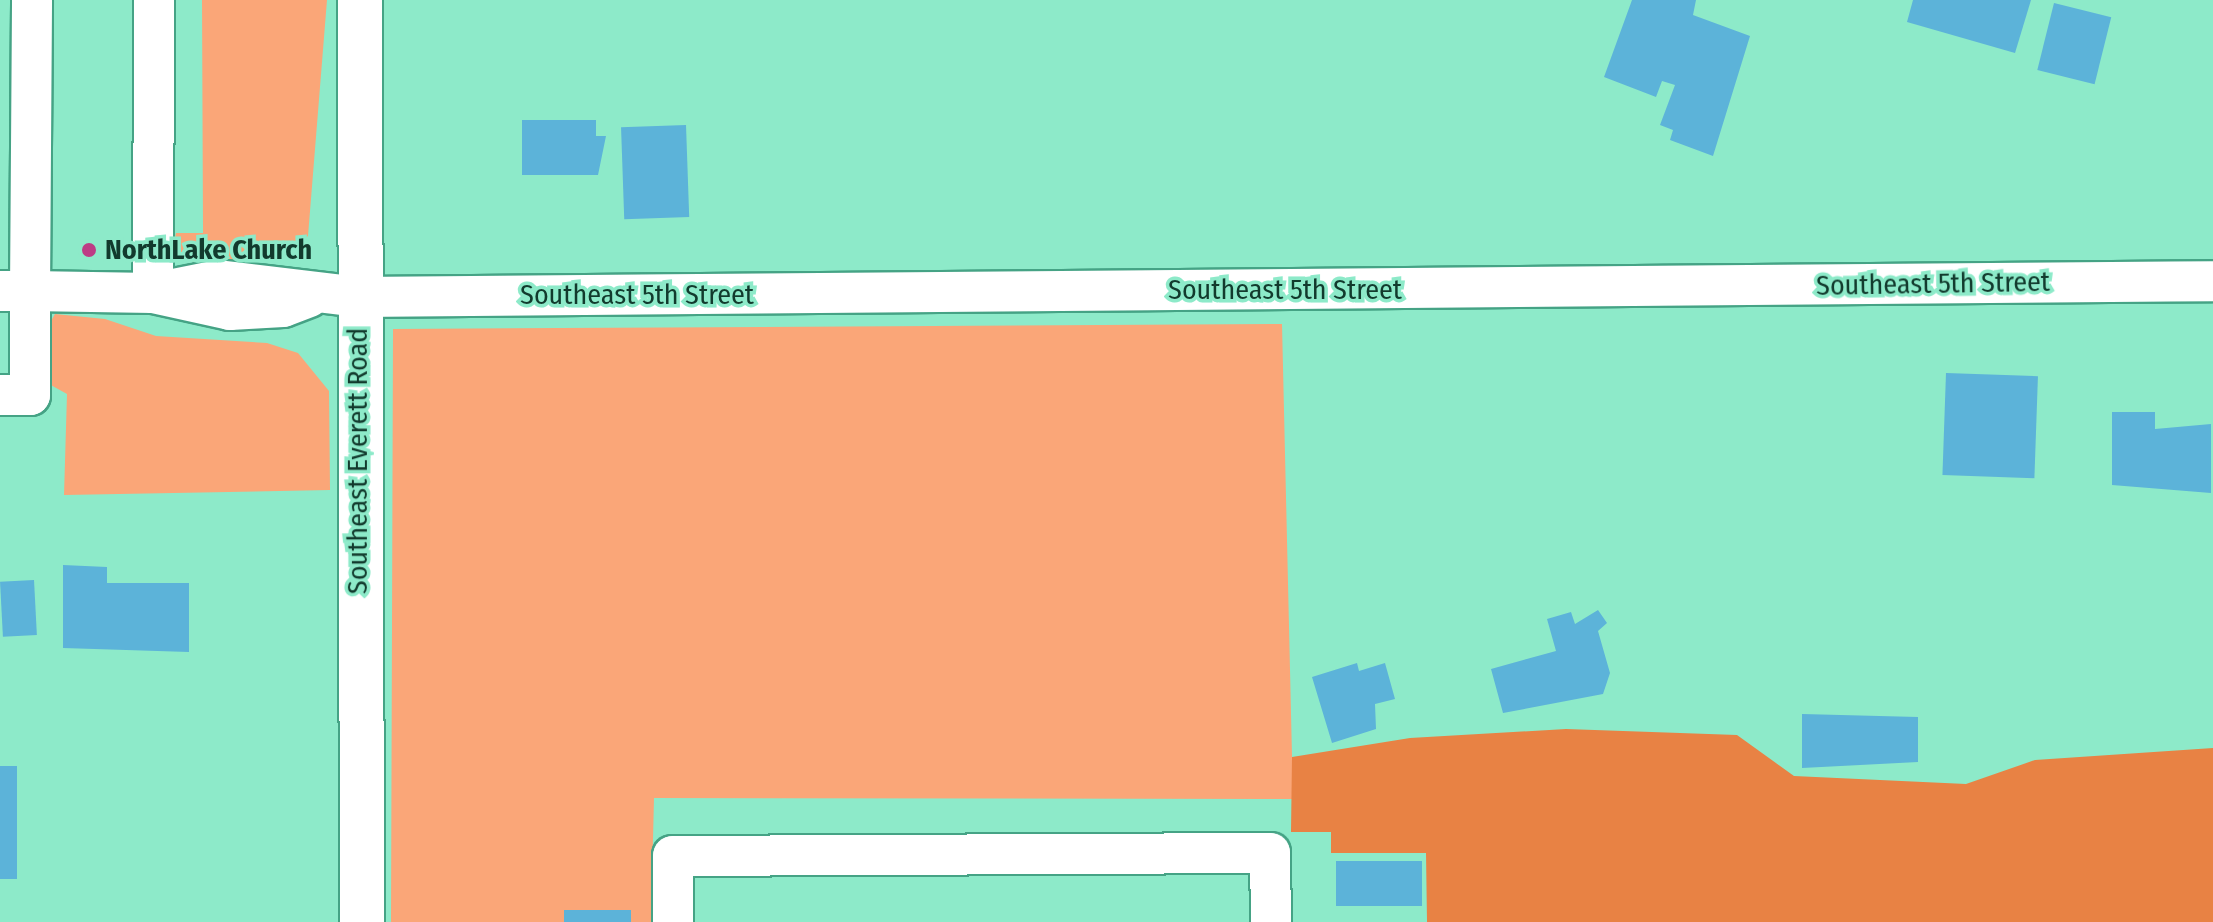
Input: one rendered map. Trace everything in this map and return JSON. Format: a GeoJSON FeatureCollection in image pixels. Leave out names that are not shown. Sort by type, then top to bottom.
{"type":"FeatureCollection","features":[{"type":"Feature","properties":{"kind":"main road","name":"Southeast Everett Road"},"geometry":{"type":"LineString","coordinates":[[360,0],[337,296],[362,922]]}},
{"type":"Feature","properties":{"kind":"street"},"geometry":{"type":"LineString","coordinates":[[0,395],[30,395],[15,291],[32,0]]}},
{"type":"Feature","properties":{"kind":"street"},"geometry":{"type":"LineString","coordinates":[[153,293],[154,0]]}},
{"type":"Feature","properties":{"kind":"street","name":"Southeast 5th Street"},"geometry":{"type":"LineString","coordinates":[[15,291],[153,293],[218,280],[337,296],[2213,281]]}},
{"type":"Feature","properties":{"kind":"street"},"geometry":{"type":"LineString","coordinates":[[673,922],[673,856],[1270,853],[1271,922]]}},
{"type":"Feature","properties":{"kind":"shaded area"},"geometry":{"type":"Polygon","coordinates":[[[202,0],[327,0],[308,236],[278,256],[217,265],[184,260],[174,244],[176,233],[203,233],[202,0]]]}},
{"type":"Feature","properties":{"kind":"shaded area"},"geometry":{"type":"Polygon","coordinates":[[[55,314],[105,319],[156,336],[267,343],[298,353],[329,391],[330,490],[64,495],[67,394],[49,384],[47,328],[55,314]]]}},
{"type":"Feature","properties":{"kind":"shaded area"},"geometry":{"type":"Polygon","coordinates":[[[1282,324],[1293,799],[654,798],[651,922],[391,922],[393,329],[1282,324]]]}},
{"type":"Feature","properties":{"kind":"shaded area"},"geometry":{"type":"Polygon","coordinates":[[[1566,729],[1737,735],[1794,776],[1966,784],[2035,760],[2213,748],[2213,922],[1427,922],[1426,853],[1331,853],[1331,832],[1291,832],[1292,757],[1410,738],[1566,729]]]}},
{"type":"Feature","properties":{"kind":"building"},"geometry":{"type":"Polygon","coordinates":[[[1632,0],[1696,0],[1693,15],[1750,36],[1713,156],[1670,140],[1673,130],[1660,125],[1675,85],[1662,81],[1656,97],[1604,77],[1632,0]]]}},
{"type":"Feature","properties":{"kind":"building"},"geometry":{"type":"Polygon","coordinates":[[[1913,0],[2031,0],[2015,53],[1907,22],[1913,0]]]}},
{"type":"Feature","properties":{"kind":"building"},"geometry":{"type":"Polygon","coordinates":[[[2054,3],[2111,17],[2095,84],[2037,70],[2054,3]]]}},
{"type":"Feature","properties":{"kind":"building"},"geometry":{"type":"Polygon","coordinates":[[[522,120],[596,120],[596,136],[606,136],[598,175],[522,175],[522,120]]]}},
{"type":"Feature","properties":{"kind":"building"},"geometry":{"type":"Polygon","coordinates":[[[686,125],[689,217],[624,219],[621,127],[686,125]]]}},
{"type":"Feature","properties":{"kind":"building"},"geometry":{"type":"Polygon","coordinates":[[[1946,373],[2038,376],[2034,478],[1942,475],[1946,373]]]}},
{"type":"Feature","properties":{"kind":"building"},"geometry":{"type":"Polygon","coordinates":[[[2112,412],[2155,412],[2155,429],[2211,424],[2211,493],[2112,485],[2112,412]]]}},
{"type":"Feature","properties":{"kind":"building"},"geometry":{"type":"Polygon","coordinates":[[[63,565],[107,567],[107,583],[189,583],[189,652],[63,648],[63,565]]]}},
{"type":"Feature","properties":{"kind":"building"},"geometry":{"type":"Polygon","coordinates":[[[34,580],[37,635],[3,637],[0,582],[34,580]]]}},
{"type":"Feature","properties":{"kind":"building"},"geometry":{"type":"Polygon","coordinates":[[[1598,610],[1607,623],[1598,631],[1610,673],[1603,694],[1503,713],[1491,669],[1556,651],[1547,619],[1571,612],[1575,624],[1598,610]]]}},
{"type":"Feature","properties":{"kind":"building"},"geometry":{"type":"Polygon","coordinates":[[[1357,663],[1359,671],[1385,663],[1395,699],[1375,704],[1376,729],[1332,743],[1312,677],[1357,663]]]}},
{"type":"Feature","properties":{"kind":"building"},"geometry":{"type":"Polygon","coordinates":[[[1802,714],[1918,717],[1918,762],[1802,768],[1802,714]]]}},
{"type":"Feature","properties":{"kind":"building"},"geometry":{"type":"Polygon","coordinates":[[[0,766],[17,766],[17,879],[0,879],[0,766]]]}},
{"type":"Feature","properties":{"kind":"building"},"geometry":{"type":"Polygon","coordinates":[[[1336,861],[1422,861],[1422,906],[1336,906],[1336,861]]]}},
{"type":"Feature","properties":{"kind":"building"},"geometry":{"type":"Polygon","coordinates":[[[564,910],[631,910],[631,922],[564,922],[564,910]]]}},
{"type":"Feature","properties":{"kind":"place","name":"NorthLake Church"},"geometry":{"type":"Point","coordinates":[89,250]}}]}
